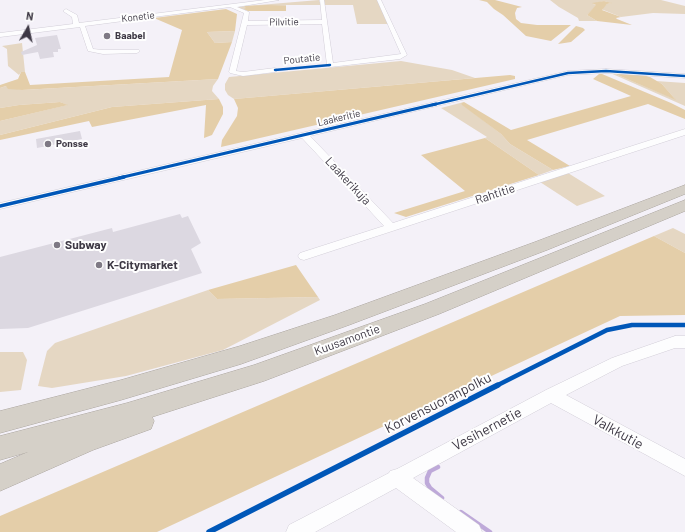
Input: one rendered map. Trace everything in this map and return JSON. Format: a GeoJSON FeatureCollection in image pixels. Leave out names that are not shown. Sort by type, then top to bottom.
{"type":"FeatureCollection","features":[{"type":"Feature","properties":{"kind":"highway","name":"Kuusamontie"},"geometry":{"type":"LineString","coordinates":[[0,422],[121,390],[241,355],[342,320],[541,246],[685,189]]}},
{"type":"Feature","properties":{"kind":"highway","name":"Kuusamontie"},"geometry":{"type":"LineString","coordinates":[[0,448],[127,414],[256,374],[432,309],[685,205]]}},
{"type":"Feature","properties":{"kind":"highway"},"geometry":{"type":"LineString","coordinates":[[0,478],[87,440],[352,349],[432,309]]}},
{"type":"Feature","properties":{"kind":"street","name":"Konetie"},"geometry":{"type":"LineString","coordinates":[[0,35],[256,1],[277,0]]}},
{"type":"Feature","properties":{"kind":"street"},"geometry":{"type":"LineString","coordinates":[[322,0],[324,22]]}},
{"type":"Feature","properties":{"kind":"street","name":"Poutatie"},"geometry":{"type":"LineString","coordinates":[[324,22],[330,65],[402,57],[404,54],[379,0]]}},
{"type":"Feature","properties":{"kind":"street"},"geometry":{"type":"LineString","coordinates":[[229,5],[246,12],[244,23]]}},
{"type":"Feature","properties":{"kind":"street"},"geometry":{"type":"LineString","coordinates":[[66,11],[75,16],[90,50],[103,52],[137,51]]}},
{"type":"Feature","properties":{"kind":"street","name":"Pilvitie"},"geometry":{"type":"LineString","coordinates":[[244,23],[324,22]]}},
{"type":"Feature","properties":{"kind":"street","name":"Poutatie"},"geometry":{"type":"LineString","coordinates":[[244,23],[232,72],[243,74],[275,70]]}},
{"type":"Feature","properties":{"kind":"street","name":"Laakeritie"},"geometry":{"type":"LineString","coordinates":[[0,206],[568,73],[606,71],[685,76]]}},
{"type":"Feature","properties":{"kind":"street","name":"Rahtitie"},"geometry":{"type":"LineString","coordinates":[[304,256],[685,132]]}},
{"type":"Feature","properties":{"kind":"street","name":"Laakerikuja"},"geometry":{"type":"LineString","coordinates":[[304,134],[392,228]]}},
{"type":"Feature","properties":{"kind":"street","name":"Vesihernetie"},"geometry":{"type":"LineString","coordinates":[[296,532],[396,477],[617,362],[674,342],[685,342]]}},
{"type":"Feature","properties":{"kind":"street","name":"Valkkutie"},"geometry":{"type":"LineString","coordinates":[[551,395],[685,468]]}},
{"type":"Feature","properties":{"kind":"street"},"geometry":{"type":"LineString","coordinates":[[396,477],[472,532]]}},
{"type":"Feature","properties":{"kind":"shaded area"},"geometry":{"type":"Polygon","coordinates":[[[319,0],[321,5],[286,5],[286,11],[248,11],[235,7],[319,0]]]}},
{"type":"Feature","properties":{"kind":"shaded area"},"geometry":{"type":"Polygon","coordinates":[[[324,0],[378,0],[388,24],[357,24],[353,5],[324,5],[324,0]]]}},
{"type":"Feature","properties":{"kind":"shaded area"},"geometry":{"type":"Polygon","coordinates":[[[479,0],[495,0],[522,7],[517,8],[515,13],[516,19],[521,23],[537,25],[571,25],[551,41],[526,36],[487,2],[479,0]]]}},
{"type":"Feature","properties":{"kind":"shaded area"},"geometry":{"type":"Polygon","coordinates":[[[550,0],[661,0],[685,6],[685,14],[653,13],[621,17],[601,9],[607,4],[611,3],[604,1],[593,4],[597,5],[587,15],[597,21],[579,21],[578,18],[550,0]]]}},
{"type":"Feature","properties":{"kind":"shaded area"},"geometry":{"type":"Polygon","coordinates":[[[604,1],[612,3],[607,4],[602,10],[621,17],[616,18],[632,25],[597,21],[587,15],[596,5],[592,3],[604,1]]]}},
{"type":"Feature","properties":{"kind":"shaded area"},"geometry":{"type":"Polygon","coordinates":[[[244,6],[286,6],[286,11],[248,11],[244,9],[246,8],[244,6]]]}},
{"type":"Feature","properties":{"kind":"shaded area"},"geometry":{"type":"Polygon","coordinates":[[[226,9],[237,14],[235,31],[207,32],[215,43],[232,42],[218,79],[22,90],[8,89],[6,86],[0,88],[0,85],[18,79],[21,72],[25,72],[30,85],[169,77],[182,30],[154,18],[226,9]]]}},
{"type":"Feature","properties":{"kind":"shaded area"},"geometry":{"type":"Polygon","coordinates":[[[576,26],[585,30],[571,42],[558,44],[576,26]]]}},
{"type":"Feature","properties":{"kind":"shaded area"},"geometry":{"type":"Polygon","coordinates":[[[235,31],[232,42],[215,43],[207,32],[235,31]]]}},
{"type":"Feature","properties":{"kind":"shaded area"},"geometry":{"type":"Polygon","coordinates":[[[22,43],[25,72],[21,72],[19,75],[8,66],[7,49],[2,46],[22,43]]]}},
{"type":"Feature","properties":{"kind":"shaded area"},"geometry":{"type":"Polygon","coordinates":[[[401,61],[452,70],[475,78],[234,99],[228,95],[225,90],[225,84],[229,77],[401,61]]]}},
{"type":"Feature","properties":{"kind":"shaded area"},"geometry":{"type":"Polygon","coordinates":[[[608,72],[675,99],[662,84],[656,81],[685,83],[685,106],[608,72]]]}},
{"type":"Feature","properties":{"kind":"shaded area"},"geometry":{"type":"Polygon","coordinates":[[[613,73],[639,74],[650,77],[662,84],[676,100],[613,73]]]}},
{"type":"Feature","properties":{"kind":"shaded area"},"geometry":{"type":"Polygon","coordinates":[[[599,74],[685,110],[685,119],[648,104],[527,140],[570,166],[553,170],[510,144],[501,134],[461,103],[464,102],[511,130],[631,96],[593,79],[599,74]]]}},
{"type":"Feature","properties":{"kind":"shaded area"},"geometry":{"type":"Polygon","coordinates":[[[510,75],[515,76],[515,79],[221,147],[222,140],[237,116],[238,108],[234,99],[510,75]]]}},
{"type":"Feature","properties":{"kind":"shaded area"},"geometry":{"type":"Polygon","coordinates":[[[218,79],[213,86],[212,91],[219,99],[112,107],[0,135],[0,121],[67,105],[60,102],[0,108],[0,88],[6,86],[22,90],[218,79]]]}},
{"type":"Feature","properties":{"kind":"shaded area"},"geometry":{"type":"Polygon","coordinates":[[[219,99],[223,107],[223,114],[212,135],[204,138],[206,105],[92,127],[89,121],[0,140],[0,135],[112,107],[219,99]]]}},
{"type":"Feature","properties":{"kind":"shaded area"},"geometry":{"type":"Polygon","coordinates":[[[60,102],[68,105],[0,121],[0,108],[60,102]]]}},
{"type":"Feature","properties":{"kind":"shaded area"},"geometry":{"type":"Polygon","coordinates":[[[464,102],[461,103],[501,134],[510,144],[553,170],[539,175],[485,138],[487,137],[441,108],[464,102]]]}},
{"type":"Feature","properties":{"kind":"shaded area"},"geometry":{"type":"Polygon","coordinates":[[[485,138],[539,175],[406,217],[394,213],[465,191],[421,155],[485,138]]]}},
{"type":"Feature","properties":{"kind":"shaded area"},"geometry":{"type":"Polygon","coordinates":[[[568,173],[605,196],[577,206],[540,182],[568,173]]]}},
{"type":"Feature","properties":{"kind":"shaded area"},"geometry":{"type":"Polygon","coordinates":[[[673,228],[685,234],[685,253],[654,236],[673,228]]]}},
{"type":"Feature","properties":{"kind":"shaded area"},"geometry":{"type":"Polygon","coordinates":[[[654,236],[685,253],[685,315],[620,316],[157,532],[0,532],[0,516],[654,236]]]}},
{"type":"Feature","properties":{"kind":"shaded area"},"geometry":{"type":"Polygon","coordinates":[[[296,265],[318,297],[217,299],[208,290],[296,265]]]}},
{"type":"Feature","properties":{"kind":"shaded area"},"geometry":{"type":"Polygon","coordinates":[[[208,290],[217,299],[318,297],[320,300],[223,350],[126,376],[52,388],[38,386],[47,351],[55,343],[208,290]]]}},
{"type":"Feature","properties":{"kind":"shaded area"},"geometry":{"type":"Polygon","coordinates":[[[0,352],[23,352],[27,360],[21,390],[0,392],[0,352]]]}},
{"type":"Feature","properties":{"kind":"building"},"geometry":{"type":"Polygon","coordinates":[[[57,35],[61,49],[58,49],[58,52],[53,52],[54,57],[40,59],[38,52],[22,55],[21,52],[37,45],[35,38],[57,35]]]}},
{"type":"Feature","properties":{"kind":"building","name":"Ponsse"},"geometry":{"type":"Polygon","coordinates":[[[80,131],[82,139],[37,148],[36,139],[80,131]]]}},
{"type":"Feature","properties":{"kind":"building","name":"K-Citymarket"},"geometry":{"type":"Polygon","coordinates":[[[180,214],[182,218],[188,216],[201,243],[191,249],[202,273],[28,328],[0,329],[0,257],[112,228],[113,232],[180,214]]]}},
{"type":"Feature","properties":{"kind":"waterway"},"geometry":{"type":"LineString","coordinates":[[438,467],[430,471],[427,478],[427,483],[430,488],[442,498]]}},
{"type":"Feature","properties":{"kind":"waterway"},"geometry":{"type":"LineString","coordinates":[[461,512],[490,532]]}},
{"type":"Feature","properties":{"kind":"cycle path"},"geometry":{"type":"LineString","coordinates":[[275,70],[330,65]]}},
{"type":"Feature","properties":{"kind":"cycle path"},"geometry":{"type":"LineString","coordinates":[[0,206],[568,73],[606,71],[685,76]]}},
{"type":"Feature","properties":{"kind":"cycle path","name":"Korvensuoranpolku"},"geometry":{"type":"LineString","coordinates":[[209,532],[607,330],[632,325],[685,325]]}},
{"type":"Feature","properties":{"kind":"place","name":"Baabel"},"geometry":{"type":"Point","coordinates":[107,36]}},
{"type":"Feature","properties":{"kind":"place","name":"Ponsse"},"geometry":{"type":"Point","coordinates":[48,144]}},
{"type":"Feature","properties":{"kind":"place","name":"Subway"},"geometry":{"type":"Point","coordinates":[57,245]}},
{"type":"Feature","properties":{"kind":"place","name":"K-Citymarket"},"geometry":{"type":"Point","coordinates":[99,265]}}]}
